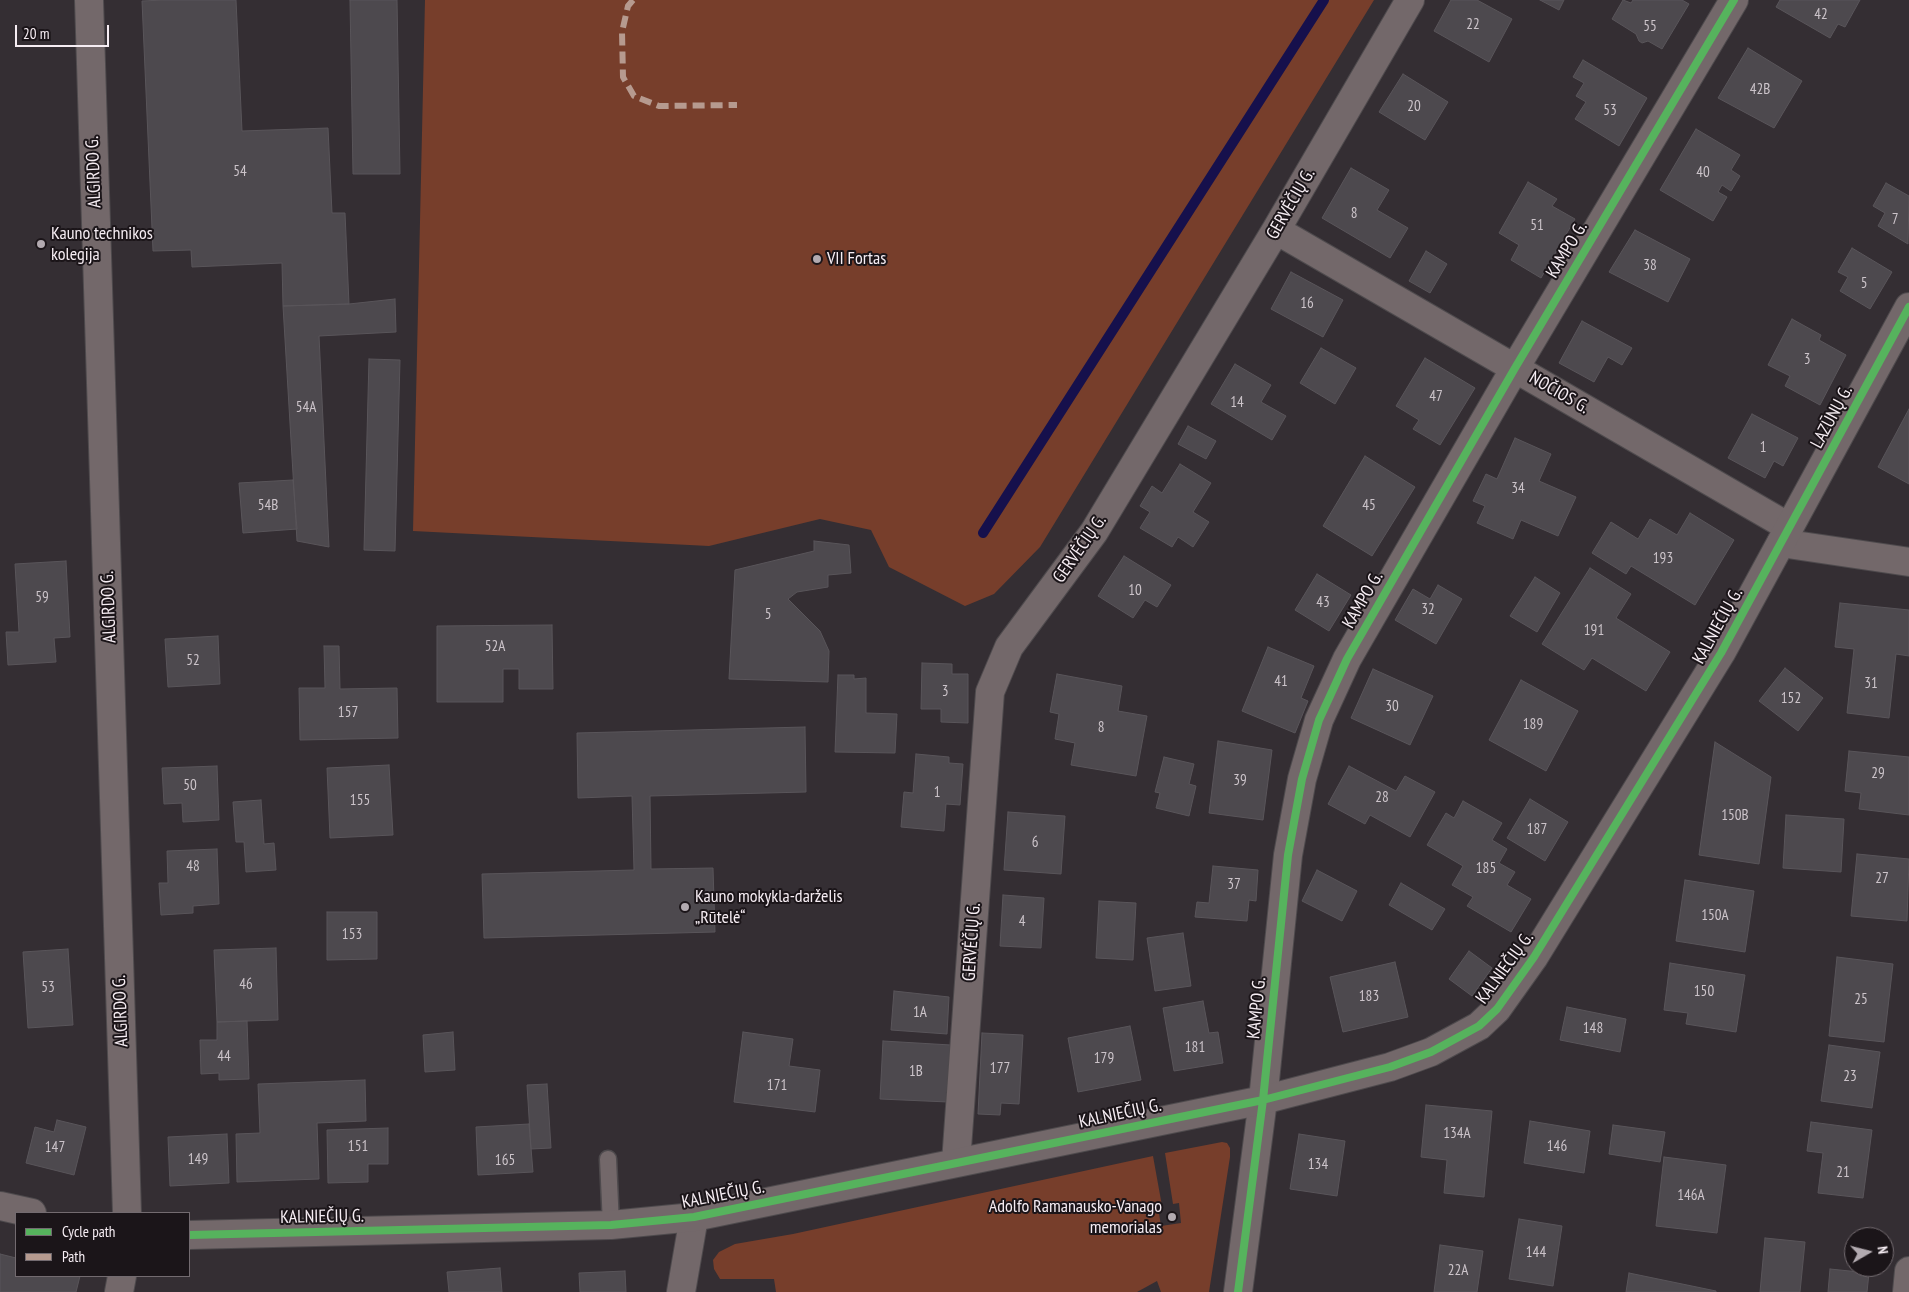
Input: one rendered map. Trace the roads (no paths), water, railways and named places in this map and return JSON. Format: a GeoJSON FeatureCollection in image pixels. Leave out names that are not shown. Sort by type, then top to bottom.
{"type":"FeatureCollection","features":[{"type":"Feature","properties":{"kind":"street","name":"ALGIRDO G."},"geometry":{"type":"LineString","coordinates":[[89,0],[128,1212]]}},
{"type":"Feature","properties":{"kind":"street","name":"GERVĖČIŲ G."},"geometry":{"type":"LineString","coordinates":[[956,1162],[990,692],[1009,647],[1094,532],[1276,230],[1410,0]]}},
{"type":"Feature","properties":{"kind":"street","name":"KAMPO G."},"geometry":{"type":"LineString","coordinates":[[1238,1292],[1263,1100],[1288,855],[1302,779],[1319,720],[1347,658],[1515,368],[1734,0]]}},
{"type":"Feature","properties":{"kind":"street","name":"NOČIOS G."},"geometry":{"type":"LineString","coordinates":[[1276,230],[1515,368],[1785,535]]}},
{"type":"Feature","properties":{"kind":"street","name":"LAZŪNŲ G."},"geometry":{"type":"LineString","coordinates":[[1785,535],[1909,307]]}},
{"type":"Feature","properties":{"kind":"street","name":"KALNIEČIŲ G."},"geometry":{"type":"LineString","coordinates":[[190,1235],[611,1225],[694,1217],[1263,1100],[1390,1068],[1430,1052],[1479,1026],[1497,1008],[1534,957],[1716,662],[1785,535]]}},
{"type":"Feature","properties":{"kind":"street"},"geometry":{"type":"LineString","coordinates":[[1785,535],[1909,562]]}},
{"type":"Feature","properties":{"kind":"street"},"geometry":{"type":"LineString","coordinates":[[0,1206],[27,1212]]}},
{"type":"Feature","properties":{"kind":"street"},"geometry":{"type":"LineString","coordinates":[[681,1292],[694,1217]]}},
{"type":"Feature","properties":{"kind":"street"},"geometry":{"type":"LineString","coordinates":[[1907,1292],[1909,1271]]}},
{"type":"Feature","properties":{"kind":"street"},"geometry":{"type":"LineString","coordinates":[[119,1292],[122,1277]]}},
{"type":"Feature","properties":{"kind":"lane"},"geometry":{"type":"LineString","coordinates":[[608,1158],[611,1225]]}},
{"type":"Feature","properties":{"kind":"waterway"},"geometry":{"type":"LineString","coordinates":[[983,533],[1324,0]]}},
{"type":"Feature","properties":{"kind":"place","name":"Kauno technikos kolegija"},"geometry":{"type":"Point","coordinates":[41,244]}},
{"type":"Feature","properties":{"kind":"place","name":"VII Fortas"},"geometry":{"type":"Point","coordinates":[817,259]}},
{"type":"Feature","properties":{"kind":"place","name":"Kauno mokykla-darželis „Rūtelė“"},"geometry":{"type":"Point","coordinates":[685,907]}},
{"type":"Feature","properties":{"kind":"place","name":"Adolfo Ramanausko-Vanago memorialas"},"geometry":{"type":"Point","coordinates":[1172,1217]}}]}
